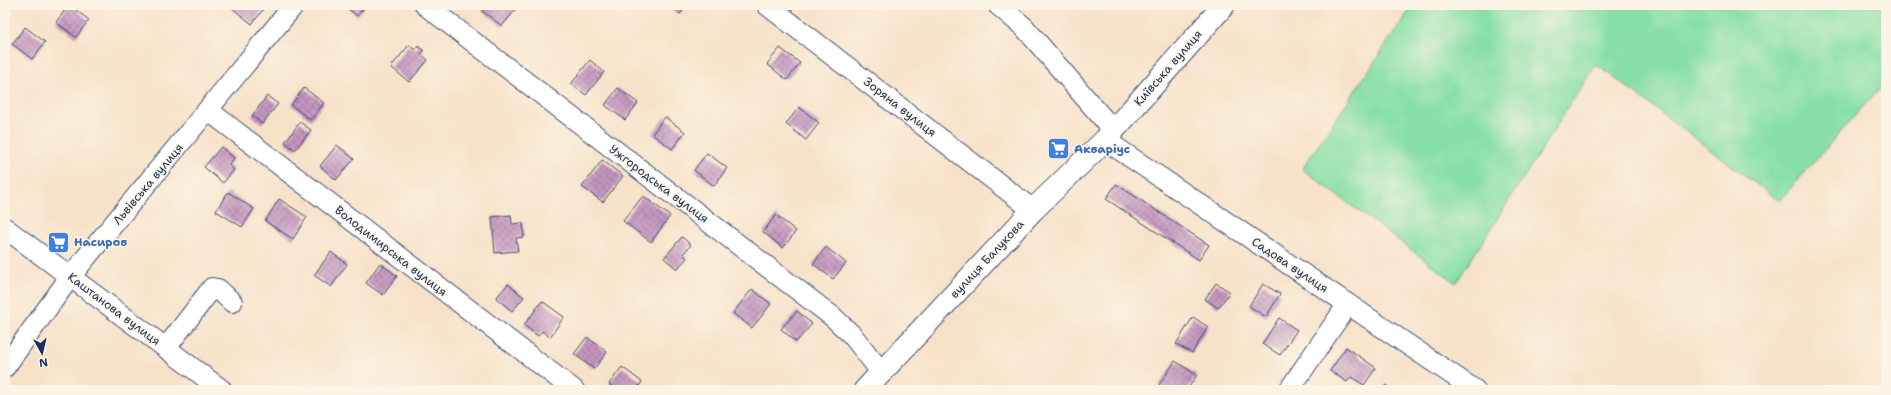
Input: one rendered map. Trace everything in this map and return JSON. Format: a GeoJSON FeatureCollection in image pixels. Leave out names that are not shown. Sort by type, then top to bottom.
{"type":"FeatureCollection","features":[{"type":"Feature","properties":{"kind":"main road","name":"Київська вулиця"},"geometry":{"type":"LineString","coordinates":[[1109,135],[1224,5]]}},
{"type":"Feature","properties":{"kind":"main road","name":"вулиця Балукова"},"geometry":{"type":"LineString","coordinates":[[865,390],[1033,210],[1109,135]]}},
{"type":"Feature","properties":{"kind":"street","name":"Львівська вулиця"},"geometry":{"type":"LineString","coordinates":[[5,367],[70,277],[209,111],[294,5]]}},
{"type":"Feature","properties":{"kind":"street","name":"Ужгородська вулиця"},"geometry":{"type":"LineString","coordinates":[[425,5],[833,317],[852,335],[882,373]]}},
{"type":"Feature","properties":{"kind":"street","name":"Зоряна вулиця"},"geometry":{"type":"LineString","coordinates":[[767,5],[1033,210]]}},
{"type":"Feature","properties":{"kind":"street","name":"Садова вулиця"},"geometry":{"type":"LineString","coordinates":[[998,5],[1024,28],[1109,135],[1348,304],[1475,390]]}},
{"type":"Feature","properties":{"kind":"street","name":"Володимирська вулиця"},"geometry":{"type":"LineString","coordinates":[[209,111],[574,390]]}},
{"type":"Feature","properties":{"kind":"street","name":"Каштанова вулиця"},"geometry":{"type":"LineString","coordinates":[[5,228],[222,390]]}},
{"type":"Feature","properties":{"kind":"street"},"geometry":{"type":"LineString","coordinates":[[166,348],[212,288],[218,289],[232,302]]}},
{"type":"Feature","properties":{"kind":"street"},"geometry":{"type":"LineString","coordinates":[[1289,390],[1348,304]]}},
{"type":"Feature","properties":{"kind":"green space"},"geometry":{"type":"Polygon","coordinates":[[[1413,5],[1886,5],[1886,81],[1779,201],[1596,64],[1456,283],[1302,169],[1413,5]]]}},
{"type":"Feature","properties":{"kind":"building"},"geometry":{"type":"Polygon","coordinates":[[[69,5],[89,20],[76,37],[56,22],[69,5]]]}},
{"type":"Feature","properties":{"kind":"building"},"geometry":{"type":"Polygon","coordinates":[[[234,5],[262,5],[265,7],[252,24],[232,8],[234,5]]]}},
{"type":"Feature","properties":{"kind":"building"},"geometry":{"type":"Polygon","coordinates":[[[344,5],[366,5],[357,16],[344,5]]]}},
{"type":"Feature","properties":{"kind":"building"},"geometry":{"type":"Polygon","coordinates":[[[487,5],[511,5],[516,9],[502,26],[482,11],[487,5]]]}},
{"type":"Feature","properties":{"kind":"building"},"geometry":{"type":"Polygon","coordinates":[[[669,5],[687,5],[680,14],[669,5]]]}},
{"type":"Feature","properties":{"kind":"building"},"geometry":{"type":"Polygon","coordinates":[[[25,27],[45,42],[32,59],[12,44],[25,27]]]}},
{"type":"Feature","properties":{"kind":"building"},"geometry":{"type":"Polygon","coordinates":[[[409,45],[415,50],[418,46],[424,51],[421,54],[428,60],[409,82],[391,67],[409,45]]]}},
{"type":"Feature","properties":{"kind":"building"},"geometry":{"type":"Polygon","coordinates":[[[780,48],[800,63],[787,80],[767,64],[780,48]]]}},
{"type":"Feature","properties":{"kind":"building"},"geometry":{"type":"Polygon","coordinates":[[[590,60],[604,72],[586,95],[571,84],[590,60]]]}},
{"type":"Feature","properties":{"kind":"building"},"geometry":{"type":"Polygon","coordinates":[[[304,88],[324,103],[311,120],[291,105],[304,88]]]}},
{"type":"Feature","properties":{"kind":"building"},"geometry":{"type":"Polygon","coordinates":[[[618,88],[638,103],[625,120],[605,105],[618,88]]]}},
{"type":"Feature","properties":{"kind":"building"},"geometry":{"type":"Polygon","coordinates":[[[267,96],[278,104],[262,124],[252,116],[267,96]]]}},
{"type":"Feature","properties":{"kind":"building"},"geometry":{"type":"Polygon","coordinates":[[[799,107],[819,123],[806,140],[786,124],[799,107]]]}},
{"type":"Feature","properties":{"kind":"building"},"geometry":{"type":"Polygon","coordinates":[[[665,117],[685,132],[672,149],[652,134],[665,117]]]}},
{"type":"Feature","properties":{"kind":"building"},"geometry":{"type":"Polygon","coordinates":[[[300,122],[311,130],[295,150],[285,142],[300,122]]]}},
{"type":"Feature","properties":{"kind":"building"},"geometry":{"type":"Polygon","coordinates":[[[337,145],[354,159],[336,180],[320,166],[337,145]]]}},
{"type":"Feature","properties":{"kind":"building"},"geometry":{"type":"Polygon","coordinates":[[[221,147],[234,158],[229,165],[234,170],[223,183],[204,167],[221,147]]]}},
{"type":"Feature","properties":{"kind":"building"},"geometry":{"type":"Polygon","coordinates":[[[707,153],[727,168],[714,186],[694,170],[707,153]]]}},
{"type":"Feature","properties":{"kind":"building"},"geometry":{"type":"Polygon","coordinates":[[[602,160],[623,176],[603,202],[582,187],[602,160]]]}},
{"type":"Feature","properties":{"kind":"building"},"geometry":{"type":"Polygon","coordinates":[[[1116,184],[1209,245],[1199,260],[1106,199],[1116,184]]]}},
{"type":"Feature","properties":{"kind":"building"},"geometry":{"type":"Polygon","coordinates":[[[228,192],[254,209],[242,227],[216,211],[228,192]]]}},
{"type":"Feature","properties":{"kind":"building"},"geometry":{"type":"Polygon","coordinates":[[[643,196],[670,216],[651,242],[623,221],[643,196]]]}},
{"type":"Feature","properties":{"kind":"building"},"geometry":{"type":"Polygon","coordinates":[[[279,199],[307,217],[293,239],[265,221],[279,199]]]}},
{"type":"Feature","properties":{"kind":"building"},"geometry":{"type":"Polygon","coordinates":[[[511,215],[512,224],[523,223],[524,237],[516,238],[518,251],[495,253],[492,217],[511,215]]]}},
{"type":"Feature","properties":{"kind":"building"},"geometry":{"type":"Polygon","coordinates":[[[776,215],[796,231],[783,248],[763,232],[776,215]]]}},
{"type":"Feature","properties":{"kind":"building"},"geometry":{"type":"Polygon","coordinates":[[[682,237],[691,245],[683,254],[687,258],[677,269],[664,258],[682,237]]]}},
{"type":"Feature","properties":{"kind":"building"},"geometry":{"type":"Polygon","coordinates":[[[826,247],[846,263],[833,279],[813,264],[826,247]]]}},
{"type":"Feature","properties":{"kind":"building"},"geometry":{"type":"Polygon","coordinates":[[[331,252],[347,264],[331,287],[314,275],[331,252]]]}},
{"type":"Feature","properties":{"kind":"building"},"geometry":{"type":"Polygon","coordinates":[[[380,263],[397,276],[383,295],[366,283],[380,263]]]}},
{"type":"Feature","properties":{"kind":"building"},"geometry":{"type":"Polygon","coordinates":[[[1216,283],[1230,292],[1218,308],[1205,299],[1216,283]]]}},
{"type":"Feature","properties":{"kind":"building"},"geometry":{"type":"Polygon","coordinates":[[[508,284],[524,297],[512,311],[496,298],[508,284]]]}},
{"type":"Feature","properties":{"kind":"building"},"geometry":{"type":"Polygon","coordinates":[[[1263,284],[1280,294],[1266,317],[1249,306],[1263,284]]]}},
{"type":"Feature","properties":{"kind":"building"},"geometry":{"type":"Polygon","coordinates":[[[752,289],[771,304],[752,328],[733,313],[752,289]]]}},
{"type":"Feature","properties":{"kind":"building"},"geometry":{"type":"Polygon","coordinates":[[[542,301],[564,317],[550,337],[542,331],[538,336],[524,325],[542,301]]]}},
{"type":"Feature","properties":{"kind":"building"},"geometry":{"type":"Polygon","coordinates":[[[797,311],[812,324],[796,342],[781,329],[797,311]]]}},
{"type":"Feature","properties":{"kind":"building"},"geometry":{"type":"Polygon","coordinates":[[[1193,317],[1208,327],[1192,353],[1176,344],[1193,317]]]}},
{"type":"Feature","properties":{"kind":"building"},"geometry":{"type":"Polygon","coordinates":[[[1279,318],[1297,330],[1280,355],[1262,344],[1279,318]]]}},
{"type":"Feature","properties":{"kind":"building"},"geometry":{"type":"Polygon","coordinates":[[[587,337],[607,352],[594,369],[574,354],[587,337]]]}},
{"type":"Feature","properties":{"kind":"building"},"geometry":{"type":"Polygon","coordinates":[[[1346,347],[1376,368],[1364,385],[1351,377],[1347,382],[1330,371],[1346,347]]]}},
{"type":"Feature","properties":{"kind":"building"},"geometry":{"type":"Polygon","coordinates":[[[1175,361],[1197,375],[1187,390],[1166,390],[1159,385],[1175,361]]]}},
{"type":"Feature","properties":{"kind":"building"},"geometry":{"type":"Polygon","coordinates":[[[622,367],[642,382],[636,390],[617,390],[609,384],[622,367]]]}},
{"type":"Feature","properties":{"kind":"building"},"geometry":{"type":"Polygon","coordinates":[[[1386,385],[1393,390],[1383,390],[1386,385]]]}},
{"type":"Feature","properties":{"kind":"place","name":"Акваріус"},"geometry":{"type":"Point","coordinates":[1059,149]}},
{"type":"Feature","properties":{"kind":"place","name":"Насиров"},"geometry":{"type":"Point","coordinates":[59,242]}}]}
